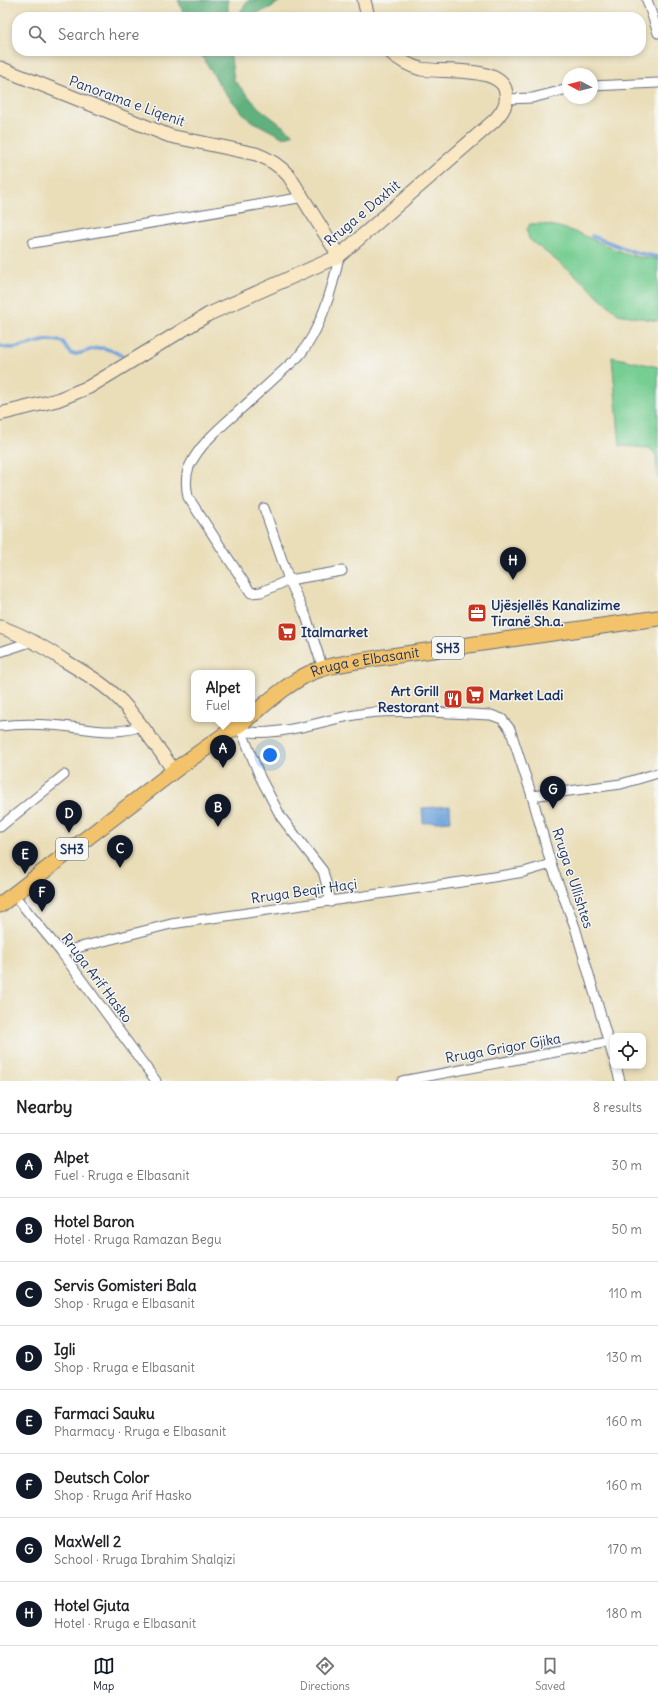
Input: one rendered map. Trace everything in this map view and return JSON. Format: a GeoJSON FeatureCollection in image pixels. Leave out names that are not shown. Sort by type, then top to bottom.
{"type":"FeatureCollection","features":[{"type":"Feature","properties":{"kind":"main road","name":"Rruga e Elbasanit"},"geometry":{"type":"LineString","coordinates":[[255,713],[296,681],[323,668],[377,658],[658,618]]}},
{"type":"Feature","properties":{"kind":"main road","name":"SH3"},"geometry":{"type":"LineString","coordinates":[[0,905],[174,771],[241,727]]}},
{"type":"Feature","properties":{"kind":"street"},"geometry":{"type":"LineString","coordinates":[[364,0],[367,12]]}},
{"type":"Feature","properties":{"kind":"street"},"geometry":{"type":"LineString","coordinates":[[647,0],[658,33]]}},
{"type":"Feature","properties":{"kind":"street"},"geometry":{"type":"LineString","coordinates":[[395,56],[398,59],[419,68],[490,75],[503,84],[507,99],[532,98],[562,90]]}},
{"type":"Feature","properties":{"kind":"street","name":"Panorama e Liqenit"},"geometry":{"type":"LineString","coordinates":[[0,68],[170,136],[256,154],[268,158],[280,166],[290,176],[339,256]]}},
{"type":"Feature","properties":{"kind":"street"},"geometry":{"type":"LineString","coordinates":[[598,86],[658,83]]}},
{"type":"Feature","properties":{"kind":"street","name":"Rruga e Daxhit"},"geometry":{"type":"LineString","coordinates":[[0,414],[57,400],[89,388],[203,317],[339,256],[495,120],[505,106],[507,99]]}},
{"type":"Feature","properties":{"kind":"street"},"geometry":{"type":"LineString","coordinates":[[33,243],[304,197]]}},
{"type":"Feature","properties":{"kind":"street"},"geometry":{"type":"LineString","coordinates":[[339,256],[332,288],[308,347],[212,435],[194,459],[186,478],[186,487],[188,497],[229,557],[250,593],[261,592],[289,580],[342,571]]}},
{"type":"Feature","properties":{"kind":"street"},"geometry":{"type":"LineString","coordinates":[[264,508],[289,580],[306,616],[323,668]]}},
{"type":"Feature","properties":{"kind":"street"},"geometry":{"type":"LineString","coordinates":[[0,627],[18,633],[33,641],[85,673],[109,690],[141,726],[174,771]]}},
{"type":"Feature","properties":{"kind":"street"},"geometry":{"type":"LineString","coordinates":[[0,652],[33,641]]}},
{"type":"Feature","properties":{"kind":"street","name":"Rruga e Ullishtes"},"geometry":{"type":"LineString","coordinates":[[241,727],[255,734],[293,729],[354,715],[384,711],[497,716],[502,718],[510,729],[552,864],[575,927],[610,1046]]}},
{"type":"Feature","properties":{"kind":"street"},"geometry":{"type":"LineString","coordinates":[[0,726],[15,724],[41,725],[101,731],[119,731],[141,726]]}},
{"type":"Feature","properties":{"kind":"street"},"geometry":{"type":"LineString","coordinates":[[241,727],[260,777],[281,817],[322,871],[331,902]]}},
{"type":"Feature","properties":{"kind":"street"},"geometry":{"type":"LineString","coordinates":[[532,796],[621,784],[658,772]]}},
{"type":"Feature","properties":{"kind":"street"},"geometry":{"type":"LineString","coordinates":[[0,827],[64,775]]}},
{"type":"Feature","properties":{"kind":"street","name":"Rruga Beqir Haçi"},"geometry":{"type":"LineString","coordinates":[[61,952],[171,924],[331,902],[524,872],[552,864]]}},
{"type":"Feature","properties":{"kind":"street","name":"Rruga Arif Hasko"},"geometry":{"type":"LineString","coordinates":[[13,894],[61,952],[156,1081]]}},
{"type":"Feature","properties":{"kind":"street","name":"Rruga Grigor Gjika"},"geometry":{"type":"LineString","coordinates":[[402,1081],[609,1042]]}},
{"type":"Feature","properties":{"kind":"street"},"geometry":{"type":"LineString","coordinates":[[617,1069],[620,1081]]}},
{"type":"Feature","properties":{"kind":"green space"},"geometry":{"type":"Polygon","coordinates":[[[178,0],[228,0],[228,12],[183,12],[178,0]]]}},
{"type":"Feature","properties":{"kind":"green space"},"geometry":{"type":"Polygon","coordinates":[[[249,0],[281,0],[272,7],[260,12],[240,12],[249,0]]]}},
{"type":"Feature","properties":{"kind":"green space"},"geometry":{"type":"Polygon","coordinates":[[[202,56],[231,56],[234,80],[259,108],[293,134],[284,138],[248,119],[222,89],[202,56]]]}},
{"type":"Feature","properties":{"kind":"green space"},"geometry":{"type":"Polygon","coordinates":[[[530,224],[556,226],[630,255],[658,259],[658,321],[618,314],[575,275],[529,239],[527,230],[530,224]]]}},
{"type":"Feature","properties":{"kind":"green space"},"geometry":{"type":"Polygon","coordinates":[[[612,357],[658,367],[658,479],[656,456],[650,448],[620,446],[612,357]]]}},
{"type":"Feature","properties":{"kind":"water"},"geometry":{"type":"Polygon","coordinates":[[[450,806],[451,821],[423,823],[422,808],[450,806]]]}},
{"type":"Feature","properties":{"kind":"waterway"},"geometry":{"type":"LineString","coordinates":[[592,236],[634,252],[658,257]]}},
{"type":"Feature","properties":{"kind":"waterway"},"geometry":{"type":"LineString","coordinates":[[0,346],[13,348],[53,340],[63,342],[71,354],[101,348],[123,356]]}},
{"type":"Feature","properties":{"kind":"place","name":"Hotel Gjuta"},"geometry":{"type":"Point","coordinates":[513,580]}},
{"type":"Feature","properties":{"kind":"place","name":"Ujësjellës Kanalizime Tiranë Sh.a."},"geometry":{"type":"Point","coordinates":[477,613]}},
{"type":"Feature","properties":{"kind":"place","name":"Italmarket"},"geometry":{"type":"Point","coordinates":[287,632]}},
{"type":"Feature","properties":{"kind":"place","name":"Market Ladi"},"geometry":{"type":"Point","coordinates":[475,695]}},
{"type":"Feature","properties":{"kind":"place","name":"Art Grill Restorant"},"geometry":{"type":"Point","coordinates":[453,699]}},
{"type":"Feature","properties":{"kind":"place","name":"Alpet"},"geometry":{"type":"Point","coordinates":[223,768]}},
{"type":"Feature","properties":{"kind":"place","name":"MaxWell 2"},"geometry":{"type":"Point","coordinates":[553,809]}},
{"type":"Feature","properties":{"kind":"place","name":"Hotel Baron"},"geometry":{"type":"Point","coordinates":[218,827]}},
{"type":"Feature","properties":{"kind":"place","name":"Igli"},"geometry":{"type":"Point","coordinates":[69,833]}},
{"type":"Feature","properties":{"kind":"place","name":"Servis Gomisteri Bala"},"geometry":{"type":"Point","coordinates":[120,868]}},
{"type":"Feature","properties":{"kind":"place","name":"Farmaci Sauku"},"geometry":{"type":"Point","coordinates":[25,874]}},
{"type":"Feature","properties":{"kind":"place","name":"Deutsch Color"},"geometry":{"type":"Point","coordinates":[42,912]}}]}
